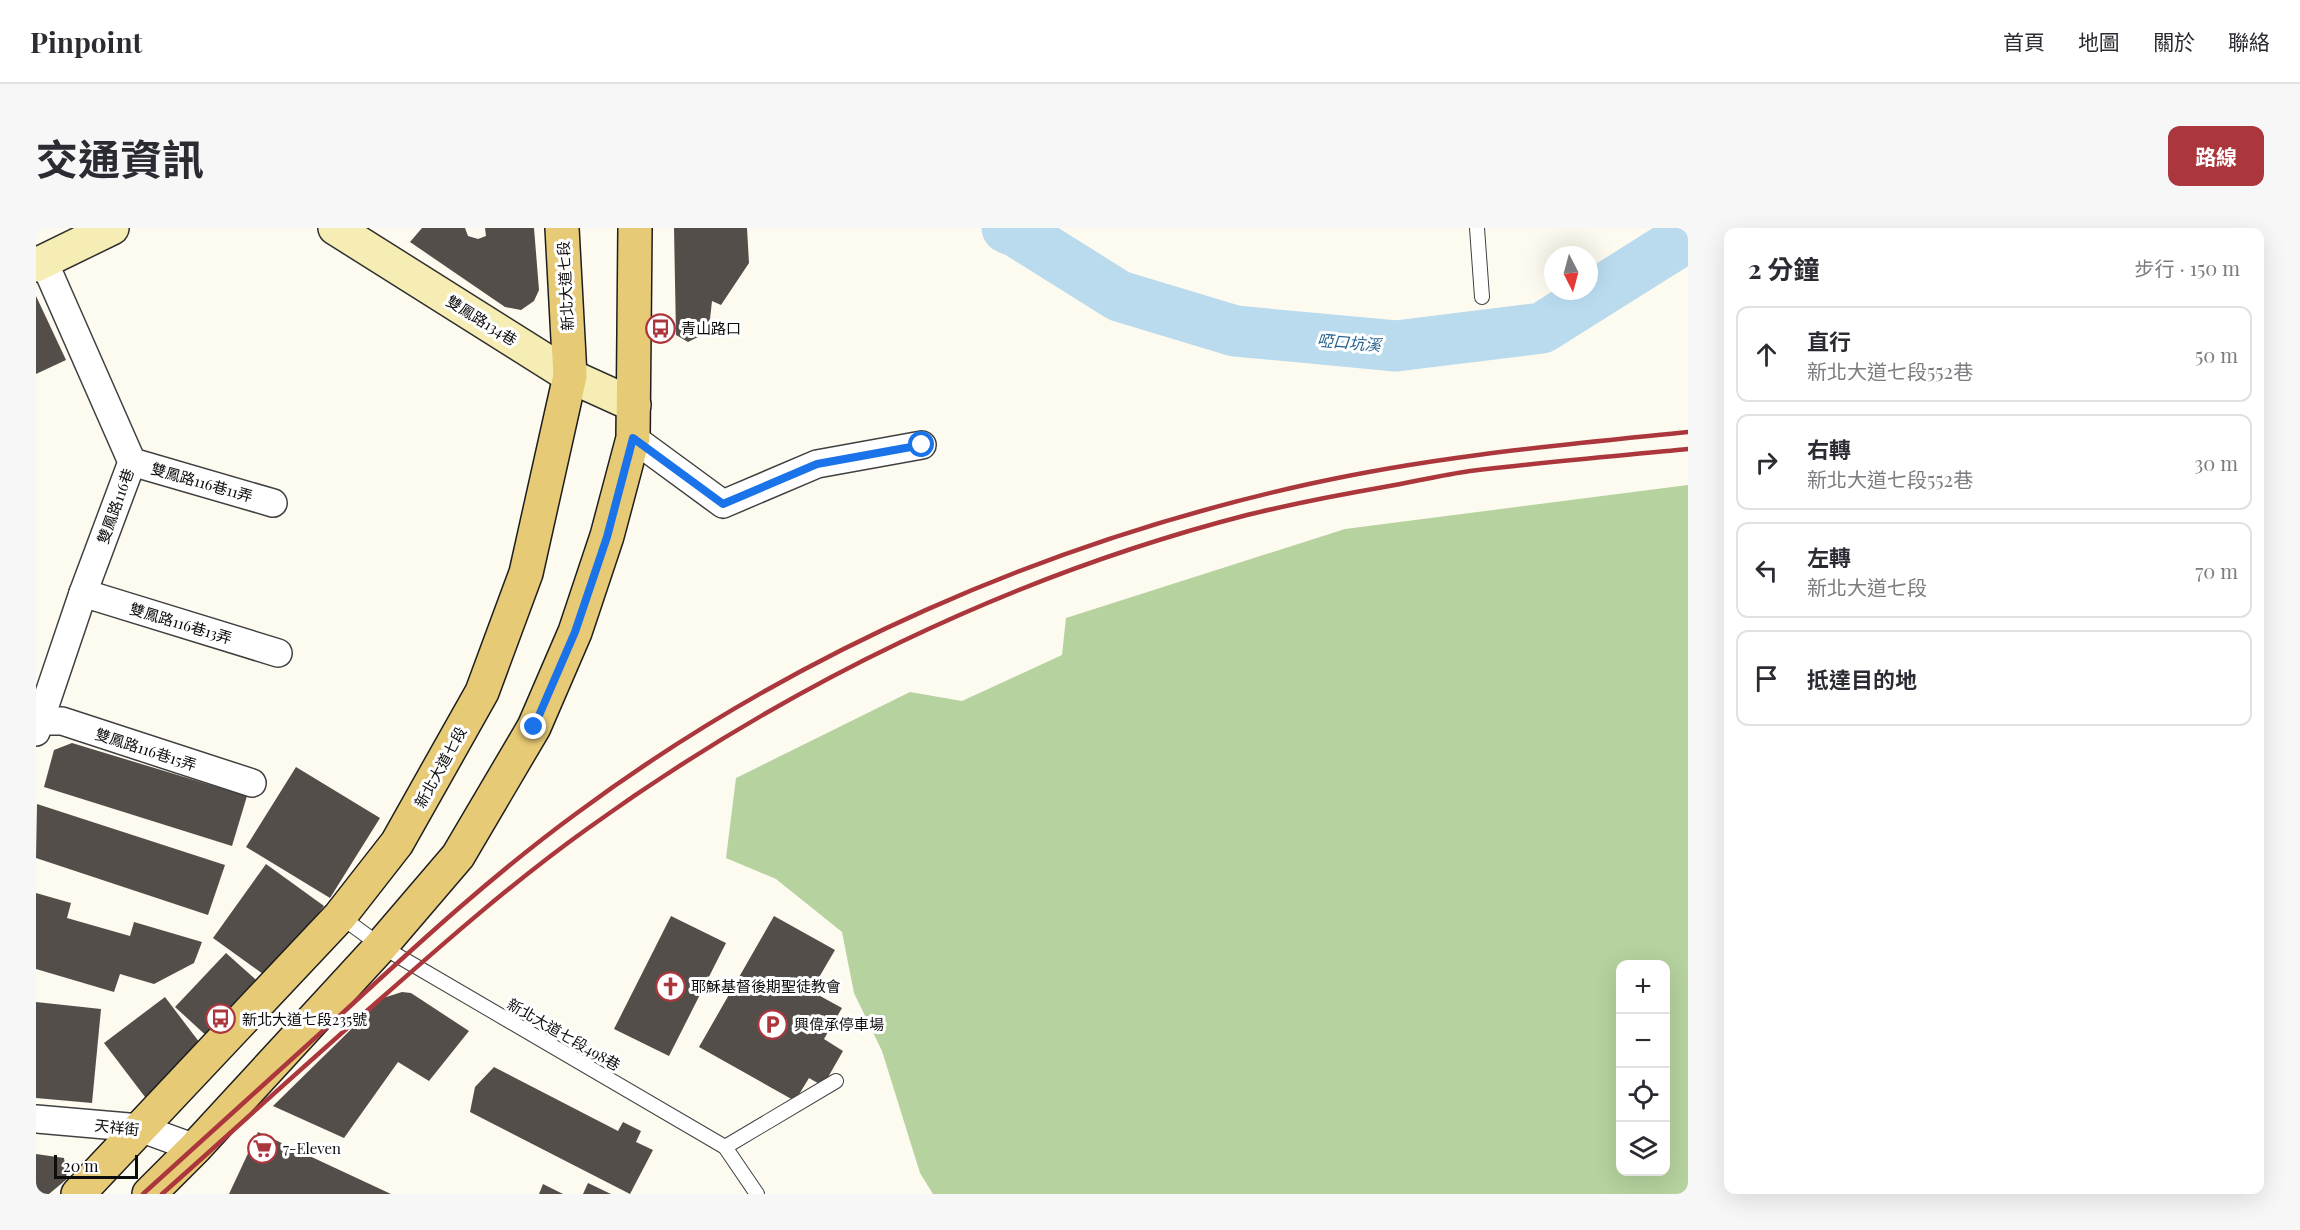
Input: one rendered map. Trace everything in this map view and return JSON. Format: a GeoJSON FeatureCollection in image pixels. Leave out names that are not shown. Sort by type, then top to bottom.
{"type":"FeatureCollection","features":[{"type":"Feature","properties":{"kind":"main road","name":"新北大道七段"},"geometry":{"type":"LineString","coordinates":[[78,1194],[340,916],[397,843],[482,692],[526,573],[570,376],[562,228]]}},
{"type":"Feature","properties":{"kind":"main road"},"geometry":{"type":"LineString","coordinates":[[148,1194],[195,1148],[381,946],[458,856],[534,727],[575,632],[607,537],[633,438],[634,228]]}},
{"type":"Feature","properties":{"kind":"street"},"geometry":{"type":"LineString","coordinates":[[40,263],[112,228]]}},
{"type":"Feature","properties":{"kind":"street","name":"雙鳳路134巷"},"geometry":{"type":"LineString","coordinates":[[335,228],[570,376],[634,405]]}},
{"type":"Feature","properties":{"kind":"street","name":"雙鳳路116巷"},"geometry":{"type":"LineString","coordinates":[[37,725],[132,462],[40,263]]}},
{"type":"Feature","properties":{"kind":"street"},"geometry":{"type":"LineString","coordinates":[[633,438],[723,504],[817,464],[922,445]]}},
{"type":"Feature","properties":{"kind":"street","name":"雙鳳路116巷11弄"},"geometry":{"type":"LineString","coordinates":[[132,462],[273,502]]}},
{"type":"Feature","properties":{"kind":"street","name":"雙鳳路116巷13弄"},"geometry":{"type":"LineString","coordinates":[[83,593],[278,653]]}},
{"type":"Feature","properties":{"kind":"street","name":"雙鳳路116巷15弄"},"geometry":{"type":"LineString","coordinates":[[37,725],[62,721],[252,783]]}},
{"type":"Feature","properties":{"kind":"street","name":"天祥街"},"geometry":{"type":"LineString","coordinates":[[36,1119],[140,1128],[195,1148]]}},
{"type":"Feature","properties":{"kind":"lane"},"geometry":{"type":"LineString","coordinates":[[1477,228],[1482,297]]}},
{"type":"Feature","properties":{"kind":"lane","name":"新北大道七段498巷"},"geometry":{"type":"LineString","coordinates":[[340,916],[381,946],[725,1147],[757,1194]]}},
{"type":"Feature","properties":{"kind":"lane"},"geometry":{"type":"LineString","coordinates":[[725,1147],[836,1081]]}},
{"type":"Feature","properties":{"kind":"green space"},"geometry":{"type":"Polygon","coordinates":[[[1688,485],[1688,1194],[933,1194],[920,1173],[882,1051],[854,993],[842,932],[776,879],[726,858],[736,778],[910,692],[962,701],[1062,655],[1066,618],[1345,529],[1688,485]]]}},
{"type":"Feature","properties":{"kind":"building"},"geometry":{"type":"Polygon","coordinates":[[[422,228],[465,228],[468,236],[478,239],[486,236],[485,228],[534,228],[539,290],[534,301],[521,310],[505,307],[410,242],[422,228]]]}},
{"type":"Feature","properties":{"kind":"building"},"geometry":{"type":"Polygon","coordinates":[[[674,228],[747,228],[749,263],[721,305],[712,301],[710,319],[698,337],[688,342],[676,335],[674,228]]]}},
{"type":"Feature","properties":{"kind":"building"},"geometry":{"type":"Polygon","coordinates":[[[36,296],[66,360],[36,374],[36,296]]]}},
{"type":"Feature","properties":{"kind":"building"},"geometry":{"type":"Polygon","coordinates":[[[72,743],[247,796],[232,846],[44,787],[54,750],[72,743]]]}},
{"type":"Feature","properties":{"kind":"building"},"geometry":{"type":"Polygon","coordinates":[[[296,767],[380,818],[330,898],[246,847],[296,767]]]}},
{"type":"Feature","properties":{"kind":"building"},"geometry":{"type":"Polygon","coordinates":[[[37,804],[225,865],[208,915],[36,858],[37,804]]]}},
{"type":"Feature","properties":{"kind":"building"},"geometry":{"type":"Polygon","coordinates":[[[266,864],[324,906],[270,979],[213,938],[266,864]]]}},
{"type":"Feature","properties":{"kind":"building"},"geometry":{"type":"Polygon","coordinates":[[[36,893],[71,903],[67,918],[130,936],[134,922],[202,942],[194,963],[154,984],[120,974],[114,992],[36,969],[36,893]]]}},
{"type":"Feature","properties":{"kind":"building","name":"耶穌基督後期聖徒教會"},"geometry":{"type":"Polygon","coordinates":[[[671,916],[726,943],[669,1056],[614,1029],[671,916]]]}},
{"type":"Feature","properties":{"kind":"building","name":"興偉承停車場"},"geometry":{"type":"Polygon","coordinates":[[[774,916],[835,950],[811,991],[842,1008],[824,1039],[843,1051],[823,1086],[809,1078],[795,1101],[699,1047],[774,916]]]}},
{"type":"Feature","properties":{"kind":"building"},"geometry":{"type":"Polygon","coordinates":[[[226,953],[262,985],[211,1040],[175,1007],[226,953]]]}},
{"type":"Feature","properties":{"kind":"building"},"geometry":{"type":"Polygon","coordinates":[[[402,992],[411,993],[469,1031],[429,1081],[398,1062],[344,1138],[273,1106],[383,998],[402,992]]]}},
{"type":"Feature","properties":{"kind":"building"},"geometry":{"type":"Polygon","coordinates":[[[165,997],[206,1051],[145,1097],[104,1043],[165,997]]]}},
{"type":"Feature","properties":{"kind":"building"},"geometry":{"type":"Polygon","coordinates":[[[36,1002],[101,1009],[92,1103],[36,1098],[36,1002]]]}},
{"type":"Feature","properties":{"kind":"building"},"geometry":{"type":"Polygon","coordinates":[[[494,1067],[618,1131],[623,1122],[641,1131],[636,1142],[653,1150],[630,1194],[470,1112],[475,1087],[494,1067]]]}},
{"type":"Feature","properties":{"kind":"building"},"geometry":{"type":"Polygon","coordinates":[[[258,1132],[391,1194],[229,1194],[258,1132]]]}},
{"type":"Feature","properties":{"kind":"building"},"geometry":{"type":"Polygon","coordinates":[[[36,1154],[64,1158],[67,1179],[49,1194],[36,1194],[36,1154]]]}},
{"type":"Feature","properties":{"kind":"building"},"geometry":{"type":"Polygon","coordinates":[[[588,1183],[611,1194],[583,1194],[588,1183]]]}},
{"type":"Feature","properties":{"kind":"building"},"geometry":{"type":"Polygon","coordinates":[[[543,1184],[563,1194],[539,1194],[543,1184]]]}},
{"type":"Feature","properties":{"kind":"waterway","name":"啞口坑溪"},"geometry":{"type":"LineString","coordinates":[[1007,228],[1119,296],[1235,331],[1396,346],[1542,328],[1688,236]]}},
{"type":"Feature","properties":{"kind":"railway"},"geometry":{"type":"LineString","coordinates":[[143,1194],[431,933],[547,836],[660,755],[746,702],[835,653],[926,610],[1019,571],[1115,537],[1211,508],[1309,484],[1403,466],[1498,452],[1688,432]]}},
{"type":"Feature","properties":{"kind":"railway"},"geometry":{"type":"LineString","coordinates":[[162,1194],[428,957],[560,849],[662,777],[740,728],[902,641],[986,603],[1072,570],[1159,540],[1247,515],[1332,496],[1470,471],[1688,449]]}},
{"type":"Feature","properties":{"kind":"place","name":"青山路口"},"geometry":{"type":"Point","coordinates":[660,328]}},
{"type":"Feature","properties":{"kind":"place","name":"耶穌基督後期聖徒教會"},"geometry":{"type":"Point","coordinates":[670,986]}},
{"type":"Feature","properties":{"kind":"place","name":"新北大道七段235號"},"geometry":{"type":"Point","coordinates":[221,1019]}},
{"type":"Feature","properties":{"kind":"place","name":"興偉承停車場"},"geometry":{"type":"Point","coordinates":[773,1024]}},
{"type":"Feature","properties":{"kind":"place","name":"7-Eleven"},"geometry":{"type":"Point","coordinates":[262,1148]}},
{"type":"Feature","properties":{"kind":"route"},"geometry":{"type":"LineString","coordinates":[[534,727],[575,632],[607,537],[633,438],[723,504],[817,464],[922,445]]}}]}
